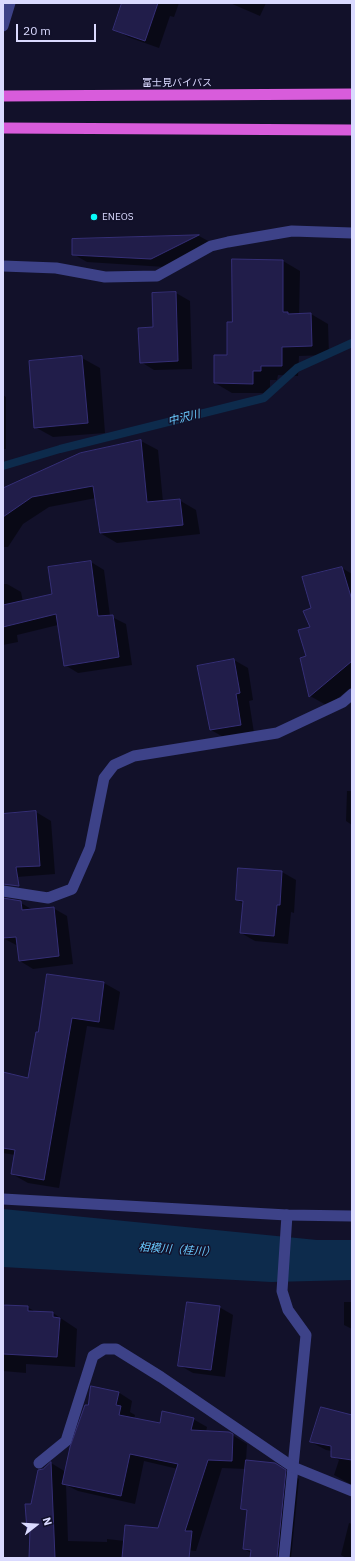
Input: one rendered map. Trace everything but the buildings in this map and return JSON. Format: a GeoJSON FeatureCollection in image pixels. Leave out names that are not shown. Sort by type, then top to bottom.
{"type":"FeatureCollection","features":[{"type":"Feature","properties":{"kind":"highway","name":"富士見バイパス"},"geometry":{"type":"LineString","coordinates":[[3,96],[352,94]]}},
{"type":"Feature","properties":{"kind":"highway"},"geometry":{"type":"LineString","coordinates":[[3,128],[352,130]]}},
{"type":"Feature","properties":{"kind":"street"},"geometry":{"type":"LineString","coordinates":[[3,26],[10,3]]}},
{"type":"Feature","properties":{"kind":"street"},"geometry":{"type":"LineString","coordinates":[[3,266],[56,268],[105,277],[157,276],[211,246],[228,242],[292,232],[352,233]]}},
{"type":"Feature","properties":{"kind":"street"},"geometry":{"type":"LineString","coordinates":[[3,891],[48,898],[72,889],[90,848],[104,778],[114,765],[134,756],[278,733],[343,702],[352,694]]}},
{"type":"Feature","properties":{"kind":"street"},"geometry":{"type":"LineString","coordinates":[[3,1199],[286,1221],[352,1216]]}},
{"type":"Feature","properties":{"kind":"street"},"geometry":{"type":"LineString","coordinates":[[284,1558],[306,1335],[288,1310],[282,1291],[286,1221]]}},
{"type":"Feature","properties":{"kind":"street"},"geometry":{"type":"LineString","coordinates":[[39,1463],[66,1441],[93,1356],[104,1349],[116,1349],[161,1377],[293,1467],[352,1491]]}},
{"type":"Feature","properties":{"kind":"water","name":"相模川（桂川）"},"geometry":{"type":"Polygon","coordinates":[[[3,1209],[317,1240],[352,1240],[352,1280],[271,1282],[3,1267],[3,1209]]]}},
{"type":"Feature","properties":{"kind":"waterway","name":"中沢川"},"geometry":{"type":"LineString","coordinates":[[3,466],[60,449],[264,398],[297,368],[352,343]]}},
{"type":"Feature","properties":{"kind":"place","name":"ENEOS"},"geometry":{"type":"Point","coordinates":[94,217]}}]}
